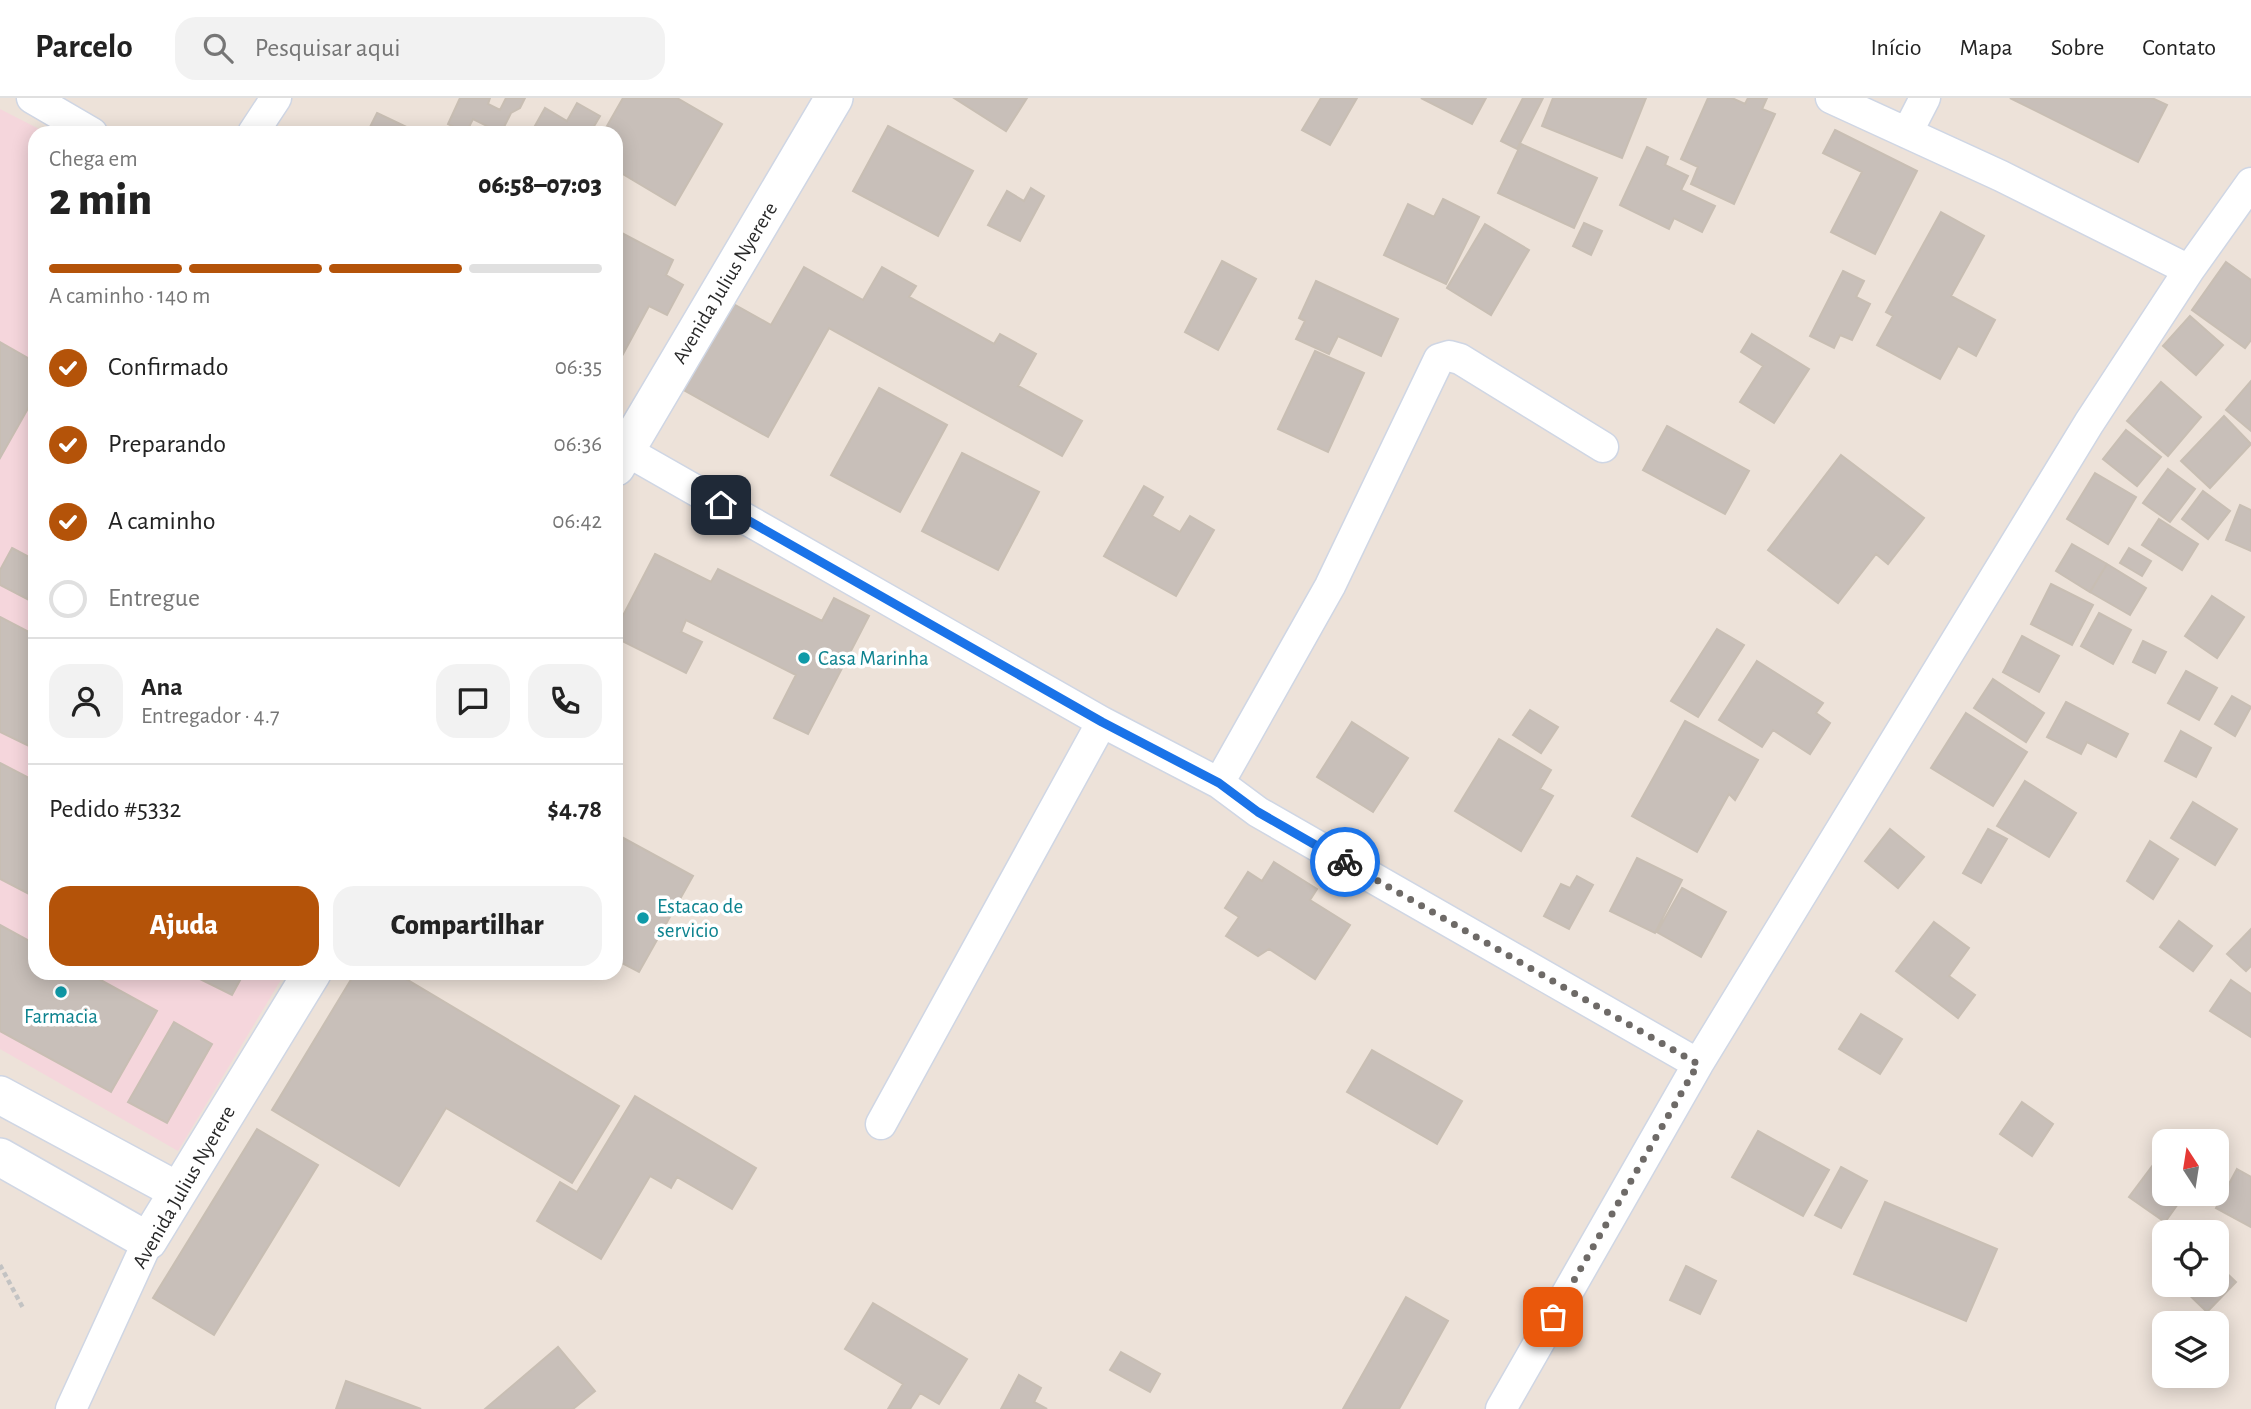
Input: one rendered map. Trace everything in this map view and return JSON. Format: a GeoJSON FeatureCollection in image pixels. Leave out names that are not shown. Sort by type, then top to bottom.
{"type":"FeatureCollection","features":[{"type":"Feature","properties":{"kind":"street"},"geometry":{"type":"LineString","coordinates":[[32,98],[80,126]]}},
{"type":"Feature","properties":{"kind":"street"},"geometry":{"type":"LineString","coordinates":[[258,126],[276,98]]}},
{"type":"Feature","properties":{"kind":"street","name":"Avenida Julius Nyerere"},"geometry":{"type":"LineString","coordinates":[[623,447],[834,98]]}},
{"type":"Feature","properties":{"kind":"street"},"geometry":{"type":"LineString","coordinates":[[1831,98],[2001,176],[2189,270]]}},
{"type":"Feature","properties":{"kind":"street"},"geometry":{"type":"LineString","coordinates":[[1907,133],[1926,98]]}},
{"type":"Feature","properties":{"kind":"street"},"geometry":{"type":"LineString","coordinates":[[1501,1409],[1698,1064],[2082,434],[2189,270],[2251,183]]}},
{"type":"Feature","properties":{"kind":"street"},"geometry":{"type":"LineString","coordinates":[[1219,783],[1330,586],[1439,359],[1449,356],[1460,359],[1603,447]]}},
{"type":"Feature","properties":{"kind":"street"},"geometry":{"type":"LineString","coordinates":[[623,456],[1102,722],[1219,783],[1258,812],[1698,1064]]}},
{"type":"Feature","properties":{"kind":"street"},"geometry":{"type":"LineString","coordinates":[[881,1124],[1102,722]]}},
{"type":"Feature","properties":{"kind":"street","name":"Avenida Julius Nyerere"},"geometry":{"type":"LineString","coordinates":[[71,1409],[148,1241],[308,980]]}},
{"type":"Feature","properties":{"kind":"street"},"geometry":{"type":"LineString","coordinates":[[0,1095],[178,1191]]}},
{"type":"Feature","properties":{"kind":"street"},"geometry":{"type":"LineString","coordinates":[[0,1157],[148,1241]]}},
{"type":"Feature","properties":{"kind":"path"},"geometry":{"type":"LineString","coordinates":[[0,1265],[23,1308]]}},
{"type":"Feature","properties":{"kind":"shaded area"},"geometry":{"type":"Polygon","coordinates":[[[0,109],[33,126],[28,126],[28,980],[281,980],[178,1151],[0,1049],[0,109]]]}},
{"type":"Feature","properties":{"kind":"building"},"geometry":{"type":"Polygon","coordinates":[[[460,98],[490,98],[488,104],[500,110],[506,98],[525,98],[520,108],[511,113],[504,126],[487,126],[473,119],[470,126],[448,124],[460,98]]]}},
{"type":"Feature","properties":{"kind":"building"},"geometry":{"type":"Polygon","coordinates":[[[623,98],[677,98],[722,124],[675,205],[623,174],[623,126],[607,126],[623,98]]]}},
{"type":"Feature","properties":{"kind":"building"},"geometry":{"type":"Polygon","coordinates":[[[954,98],[1027,98],[1006,131],[954,98]]]}},
{"type":"Feature","properties":{"kind":"building"},"geometry":{"type":"Polygon","coordinates":[[[1321,98],[1357,98],[1330,145],[1302,130],[1321,98]]]}},
{"type":"Feature","properties":{"kind":"building"},"geometry":{"type":"Polygon","coordinates":[[[1421,98],[1486,98],[1472,124],[1421,98]]]}},
{"type":"Feature","properties":{"kind":"building"},"geometry":{"type":"Polygon","coordinates":[[[1523,98],[1543,98],[1517,149],[1501,141],[1523,98]]]}},
{"type":"Feature","properties":{"kind":"building"},"geometry":{"type":"Polygon","coordinates":[[[1553,98],[1646,98],[1622,158],[1542,126],[1553,98]]]}},
{"type":"Feature","properties":{"kind":"building"},"geometry":{"type":"Polygon","coordinates":[[[1708,98],[1732,98],[1745,104],[1748,98],[1767,98],[1762,109],[1775,114],[1734,204],[1691,184],[1698,167],[1681,159],[1708,98]]]}},
{"type":"Feature","properties":{"kind":"building"},"geometry":{"type":"Polygon","coordinates":[[[2010,98],[2152,98],[2167,105],[2138,162],[2010,98]]]}},
{"type":"Feature","properties":{"kind":"building"},"geometry":{"type":"Polygon","coordinates":[[[577,103],[600,116],[594,126],[535,126],[545,108],[567,121],[577,103]]]}},
{"type":"Feature","properties":{"kind":"building"},"geometry":{"type":"Polygon","coordinates":[[[377,113],[404,126],[370,126],[377,113]]]}},
{"type":"Feature","properties":{"kind":"building"},"geometry":{"type":"Polygon","coordinates":[[[888,126],[973,171],[938,236],[853,191],[888,126]]]}},
{"type":"Feature","properties":{"kind":"building"},"geometry":{"type":"Polygon","coordinates":[[[1835,130],[1917,171],[1875,254],[1831,232],[1862,172],[1823,153],[1835,130]]]}},
{"type":"Feature","properties":{"kind":"building"},"geometry":{"type":"Polygon","coordinates":[[[1521,144],[1597,178],[1574,228],[1498,193],[1521,144]]]}},
{"type":"Feature","properties":{"kind":"building"},"geometry":{"type":"Polygon","coordinates":[[[1647,147],[1668,157],[1665,165],[1688,176],[1681,190],[1715,206],[1702,232],[1674,218],[1669,229],[1620,205],[1647,147]]]}},
{"type":"Feature","properties":{"kind":"building"},"geometry":{"type":"Polygon","coordinates":[[[1031,188],[1044,196],[1020,241],[988,225],[1007,191],[1024,201],[1031,188]]]}},
{"type":"Feature","properties":{"kind":"building"},"geometry":{"type":"Polygon","coordinates":[[[1443,199],[1479,217],[1446,284],[1384,255],[1408,204],[1434,217],[1443,199]]]}},
{"type":"Feature","properties":{"kind":"building"},"geometry":{"type":"Polygon","coordinates":[[[1941,212],[1984,236],[1951,296],[1995,320],[1976,356],[1958,346],[1940,379],[1877,345],[1893,316],[1886,312],[1941,212]]]}},
{"type":"Feature","properties":{"kind":"building"},"geometry":{"type":"Polygon","coordinates":[[[1584,223],[1602,231],[1591,255],[1573,246],[1584,223]]]}},
{"type":"Feature","properties":{"kind":"building"},"geometry":{"type":"Polygon","coordinates":[[[1485,224],[1529,250],[1491,315],[1447,288],[1485,224]]]}},
{"type":"Feature","properties":{"kind":"building"},"geometry":{"type":"Polygon","coordinates":[[[623,234],[673,260],[666,275],[683,285],[667,315],[649,306],[623,354],[623,234]]]}},
{"type":"Feature","properties":{"kind":"building"},"geometry":{"type":"Polygon","coordinates":[[[1222,261],[1256,279],[1218,350],[1185,332],[1222,261]]]}},
{"type":"Feature","properties":{"kind":"building"},"geometry":{"type":"Polygon","coordinates":[[[2226,262],[2251,280],[2251,340],[2245,348],[2192,310],[2226,262]]]}},
{"type":"Feature","properties":{"kind":"building"},"geometry":{"type":"Polygon","coordinates":[[[804,267],[863,300],[882,267],[916,286],[909,297],[994,344],[1000,334],[1036,354],[1018,386],[1082,421],[1062,456],[829,328],[768,437],[682,389],[730,302],[771,325],[804,267]]]}},
{"type":"Feature","properties":{"kind":"building"},"geometry":{"type":"Polygon","coordinates":[[[1843,271],[1864,281],[1856,297],[1870,304],[1852,340],[1840,335],[1834,348],[1810,336],[1843,271]]]}},
{"type":"Feature","properties":{"kind":"building"},"geometry":{"type":"Polygon","coordinates":[[[1316,281],[1398,319],[1381,356],[1338,336],[1329,354],[1296,339],[1305,321],[1299,318],[1316,281]]]}},
{"type":"Feature","properties":{"kind":"building"},"geometry":{"type":"Polygon","coordinates":[[[2190,316],[2223,345],[2196,375],[2163,346],[2190,316]]]}},
{"type":"Feature","properties":{"kind":"building"},"geometry":{"type":"Polygon","coordinates":[[[1752,334],[1809,369],[1774,423],[1740,402],[1763,366],[1741,352],[1752,334]]]}},
{"type":"Feature","properties":{"kind":"building"},"geometry":{"type":"Polygon","coordinates":[[[0,342],[28,358],[28,408],[0,458],[0,342]]]}},
{"type":"Feature","properties":{"kind":"building"},"geometry":{"type":"Polygon","coordinates":[[[1315,351],[1364,373],[1328,452],[1278,429],[1315,351]]]}},
{"type":"Feature","properties":{"kind":"building"},"geometry":{"type":"Polygon","coordinates":[[[2251,381],[2251,431],[2226,410],[2251,381]]]}},
{"type":"Feature","properties":{"kind":"building"},"geometry":{"type":"Polygon","coordinates":[[[2161,382],[2201,417],[2168,456],[2127,421],[2161,382]]]}},
{"type":"Feature","properties":{"kind":"building"},"geometry":{"type":"Polygon","coordinates":[[[879,388],[947,425],[900,512],[831,475],[879,388]]]}},
{"type":"Feature","properties":{"kind":"building"},"geometry":{"type":"Polygon","coordinates":[[[2224,416],[2251,444],[2210,488],[2181,461],[2224,416]]]}},
{"type":"Feature","properties":{"kind":"building"},"geometry":{"type":"Polygon","coordinates":[[[1667,426],[1749,471],[1725,514],[1643,470],[1667,426]]]}},
{"type":"Feature","properties":{"kind":"building"},"geometry":{"type":"Polygon","coordinates":[[[2126,430],[2161,457],[2137,486],[2103,459],[2126,430]]]}},
{"type":"Feature","properties":{"kind":"building"},"geometry":{"type":"Polygon","coordinates":[[[962,453],[1039,492],[998,570],[922,531],[962,453]]]}},
{"type":"Feature","properties":{"kind":"building"},"geometry":{"type":"Polygon","coordinates":[[[1841,455],[1924,518],[1888,564],[1876,554],[1838,603],[1768,550],[1841,455]]]}},
{"type":"Feature","properties":{"kind":"building"},"geometry":{"type":"Polygon","coordinates":[[[2168,469],[2195,489],[2170,522],[2143,503],[2168,469]]]}},
{"type":"Feature","properties":{"kind":"building"},"geometry":{"type":"Polygon","coordinates":[[[2095,473],[2136,497],[2108,544],[2067,519],[2095,473]]]}},
{"type":"Feature","properties":{"kind":"building"},"geometry":{"type":"Polygon","coordinates":[[[1144,486],[1163,497],[1152,516],[1180,532],[1190,516],[1214,530],[1176,596],[1104,556],[1144,486]]]}},
{"type":"Feature","properties":{"kind":"building"},"geometry":{"type":"Polygon","coordinates":[[[2203,491],[2230,511],[2208,539],[2182,519],[2203,491]]]}},
{"type":"Feature","properties":{"kind":"building"},"geometry":{"type":"Polygon","coordinates":[[[2240,505],[2251,510],[2251,551],[2226,540],[2240,505]]]}},
{"type":"Feature","properties":{"kind":"building"},"geometry":{"type":"Polygon","coordinates":[[[2159,519],[2198,544],[2182,570],[2142,545],[2159,519]]]}},
{"type":"Feature","properties":{"kind":"building"},"geometry":{"type":"Polygon","coordinates":[[[2072,544],[2107,564],[2090,592],[2056,571],[2072,544]]]}},
{"type":"Feature","properties":{"kind":"building"},"geometry":{"type":"Polygon","coordinates":[[[12,548],[28,556],[28,599],[0,585],[0,570],[12,548]]]}},
{"type":"Feature","properties":{"kind":"building"},"geometry":{"type":"Polygon","coordinates":[[[2129,548],[2151,561],[2142,576],[2120,563],[2129,548]]]}},
{"type":"Feature","properties":{"kind":"building","name":"Casa Marinha"},"geometry":{"type":"Polygon","coordinates":[[[655,554],[711,582],[718,569],[822,621],[834,598],[869,616],[808,734],[774,718],[796,675],[686,620],[681,632],[702,642],[686,673],[623,642],[623,616],[655,554]]]}},
{"type":"Feature","properties":{"kind":"building"},"geometry":{"type":"Polygon","coordinates":[[[2107,564],[2146,588],[2130,615],[2090,592],[2107,564]]]}},
{"type":"Feature","properties":{"kind":"building"},"geometry":{"type":"Polygon","coordinates":[[[2051,584],[2093,605],[2072,645],[2031,624],[2051,584]]]}},
{"type":"Feature","properties":{"kind":"building"},"geometry":{"type":"Polygon","coordinates":[[[2212,596],[2244,617],[2217,658],[2185,636],[2212,596]]]}},
{"type":"Feature","properties":{"kind":"building"},"geometry":{"type":"Polygon","coordinates":[[[2099,613],[2131,630],[2113,664],[2081,646],[2099,613]]]}},
{"type":"Feature","properties":{"kind":"building"},"geometry":{"type":"Polygon","coordinates":[[[0,617],[28,631],[28,746],[0,732],[0,617]]]}},
{"type":"Feature","properties":{"kind":"building"},"geometry":{"type":"Polygon","coordinates":[[[1717,629],[1744,645],[1698,717],[1671,701],[1717,629]]]}},
{"type":"Feature","properties":{"kind":"building"},"geometry":{"type":"Polygon","coordinates":[[[2022,636],[2059,656],[2039,692],[2003,672],[2022,636]]]}},
{"type":"Feature","properties":{"kind":"building"},"geometry":{"type":"Polygon","coordinates":[[[2143,641],[2166,652],[2155,673],[2133,662],[2143,641]]]}},
{"type":"Feature","properties":{"kind":"building"},"geometry":{"type":"Polygon","coordinates":[[[1757,661],[1823,703],[1816,713],[1830,723],[1810,754],[1773,730],[1762,747],[1719,720],[1757,661]]]}},
{"type":"Feature","properties":{"kind":"building"},"geometry":{"type":"Polygon","coordinates":[[[2186,671],[2217,688],[2199,720],[2168,703],[2186,671]]]}},
{"type":"Feature","properties":{"kind":"building"},"geometry":{"type":"Polygon","coordinates":[[[1993,679],[2044,713],[2026,742],[1974,708],[1993,679]]]}},
{"type":"Feature","properties":{"kind":"building"},"geometry":{"type":"Polygon","coordinates":[[[2232,696],[2251,707],[2235,736],[2215,724],[2232,696]]]}},
{"type":"Feature","properties":{"kind":"building"},"geometry":{"type":"Polygon","coordinates":[[[2066,702],[2128,734],[2116,757],[2087,742],[2081,754],[2047,737],[2066,702]]]}},
{"type":"Feature","properties":{"kind":"building"},"geometry":{"type":"Polygon","coordinates":[[[1530,710],[1558,727],[1541,753],[1513,735],[1530,710]]]}},
{"type":"Feature","properties":{"kind":"building"},"geometry":{"type":"Polygon","coordinates":[[[1966,713],[2027,752],[1993,806],[1931,768],[1966,713]]]}},
{"type":"Feature","properties":{"kind":"building"},"geometry":{"type":"Polygon","coordinates":[[[1685,721],[1758,760],[1735,800],[1729,794],[1697,852],[1632,816],[1685,721]]]}},
{"type":"Feature","properties":{"kind":"building"},"geometry":{"type":"Polygon","coordinates":[[[1352,722],[1408,758],[1373,812],[1317,777],[1352,722]]]}},
{"type":"Feature","properties":{"kind":"building"},"geometry":{"type":"Polygon","coordinates":[[[2181,731],[2211,748],[2196,777],[2165,761],[2181,731]]]}},
{"type":"Feature","properties":{"kind":"building"},"geometry":{"type":"Polygon","coordinates":[[[1499,739],[1551,770],[1540,789],[1553,796],[1521,851],[1455,811],[1499,739]]]}},
{"type":"Feature","properties":{"kind":"building"},"geometry":{"type":"Polygon","coordinates":[[[0,763],[28,777],[28,893],[0,879],[0,763]]]}},
{"type":"Feature","properties":{"kind":"building"},"geometry":{"type":"Polygon","coordinates":[[[2025,781],[2076,813],[2049,857],[1997,826],[2025,781]]]}},
{"type":"Feature","properties":{"kind":"building"},"geometry":{"type":"Polygon","coordinates":[[[2193,802],[2237,829],[2215,865],[2171,838],[2193,802]]]}},
{"type":"Feature","properties":{"kind":"building"},"geometry":{"type":"Polygon","coordinates":[[[1890,829],[1924,857],[1898,888],[1865,861],[1890,829]]]}},
{"type":"Feature","properties":{"kind":"building"},"geometry":{"type":"Polygon","coordinates":[[[1988,829],[2007,839],[1981,883],[1963,873],[1988,829]]]}},
{"type":"Feature","properties":{"kind":"building","name":"Estacao de servicio"},"geometry":{"type":"Polygon","coordinates":[[[623,838],[693,876],[639,972],[623,964],[623,838]]]}},
{"type":"Feature","properties":{"kind":"building"},"geometry":{"type":"Polygon","coordinates":[[[2150,841],[2178,859],[2153,899],[2127,881],[2150,841]]]}},
{"type":"Feature","properties":{"kind":"building"},"geometry":{"type":"Polygon","coordinates":[[[1637,858],[1682,880],[1655,933],[1610,911],[1637,858]]]}},
{"type":"Feature","properties":{"kind":"building"},"geometry":{"type":"Polygon","coordinates":[[[1274,862],[1317,889],[1310,900],[1350,925],[1315,979],[1269,949],[1258,956],[1226,936],[1239,917],[1225,908],[1248,872],[1262,881],[1274,862]]]}},
{"type":"Feature","properties":{"kind":"building"},"geometry":{"type":"Polygon","coordinates":[[[1577,876],[1593,885],[1569,929],[1544,916],[1561,884],[1570,888],[1577,876]]]}},
{"type":"Feature","properties":{"kind":"building"},"geometry":{"type":"Polygon","coordinates":[[[1682,888],[1726,912],[1701,957],[1657,932],[1682,888]]]}},
{"type":"Feature","properties":{"kind":"building"},"geometry":{"type":"Polygon","coordinates":[[[2179,921],[2212,946],[2193,971],[2160,947],[2179,921]]]}},
{"type":"Feature","properties":{"kind":"building"},"geometry":{"type":"Polygon","coordinates":[[[1934,922],[1969,948],[1949,976],[1975,995],[1958,1018],[1896,971],[1934,922]]]}},
{"type":"Feature","properties":{"kind":"building","name":"Farmacia"},"geometry":{"type":"Polygon","coordinates":[[[0,925],[28,940],[28,980],[101,980],[157,1011],[111,1092],[0,1031],[0,925]]]}},
{"type":"Feature","properties":{"kind":"building"},"geometry":{"type":"Polygon","coordinates":[[[2251,929],[2251,966],[2246,971],[2227,954],[2251,929]]]}},
{"type":"Feature","properties":{"kind":"building"},"geometry":{"type":"Polygon","coordinates":[[[202,980],[240,980],[232,995],[202,980]]]}},
{"type":"Feature","properties":{"kind":"building"},"geometry":{"type":"Polygon","coordinates":[[[351,980],[408,980],[619,1106],[572,1183],[446,1108],[399,1186],[272,1110],[351,980]]]}},
{"type":"Feature","properties":{"kind":"building"},"geometry":{"type":"Polygon","coordinates":[[[2231,980],[2251,994],[2251,1037],[2210,1011],[2231,980]]]}},
{"type":"Feature","properties":{"kind":"building"},"geometry":{"type":"Polygon","coordinates":[[[1861,1014],[1902,1039],[1880,1074],[1839,1049],[1861,1014]]]}},
{"type":"Feature","properties":{"kind":"building"},"geometry":{"type":"Polygon","coordinates":[[[174,1022],[212,1044],[167,1123],[128,1102],[174,1022]]]}},
{"type":"Feature","properties":{"kind":"building"},"geometry":{"type":"Polygon","coordinates":[[[1372,1050],[1462,1101],[1437,1144],[1347,1092],[1372,1050]]]}},
{"type":"Feature","properties":{"kind":"building"},"geometry":{"type":"Polygon","coordinates":[[[635,1096],[756,1168],[732,1209],[677,1177],[671,1188],[650,1176],[601,1259],[537,1221],[560,1182],[577,1192],[635,1096]]]}},
{"type":"Feature","properties":{"kind":"building"},"geometry":{"type":"Polygon","coordinates":[[[2022,1102],[2053,1124],[2032,1156],[2000,1134],[2022,1102]]]}},
{"type":"Feature","properties":{"kind":"building"},"geometry":{"type":"Polygon","coordinates":[[[257,1129],[318,1165],[214,1335],[153,1298],[257,1129]]]}},
{"type":"Feature","properties":{"kind":"building"},"geometry":{"type":"Polygon","coordinates":[[[1758,1131],[1829,1170],[1803,1216],[1732,1177],[1758,1131]]]}},
{"type":"Feature","properties":{"kind":"building"},"geometry":{"type":"Polygon","coordinates":[[[2152,1166],[2152,1206],[2176,1206],[2166,1220],[2162,1220],[2129,1197],[2152,1166]]]}},
{"type":"Feature","properties":{"kind":"building"},"geometry":{"type":"Polygon","coordinates":[[[1841,1167],[1867,1181],[1841,1228],[1815,1215],[1841,1167]]]}},
{"type":"Feature","properties":{"kind":"building"},"geometry":{"type":"Polygon","coordinates":[[[2237,1169],[2251,1177],[2251,1227],[2216,1208],[2230,1206],[2230,1182],[2237,1169]]]}},
{"type":"Feature","properties":{"kind":"building"},"geometry":{"type":"Polygon","coordinates":[[[1885,1202],[1997,1249],[1966,1321],[1854,1274],[1885,1202]]]}},
{"type":"Feature","properties":{"kind":"building"},"geometry":{"type":"Polygon","coordinates":[[[1686,1266],[1716,1281],[1700,1314],[1670,1300],[1686,1266]]]}},
{"type":"Feature","properties":{"kind":"building"},"geometry":{"type":"Polygon","coordinates":[[[2229,1275],[2236,1282],[2229,1289],[2229,1275]]]}},
{"type":"Feature","properties":{"kind":"building"},"geometry":{"type":"Polygon","coordinates":[[[1406,1297],[1448,1321],[1399,1409],[1343,1409],[1406,1297]]]}},
{"type":"Feature","properties":{"kind":"building"},"geometry":{"type":"Polygon","coordinates":[[[2191,1297],[2222,1297],[2208,1311],[2191,1297]]]}},
{"type":"Feature","properties":{"kind":"building"},"geometry":{"type":"Polygon","coordinates":[[[873,1303],[967,1359],[939,1404],[920,1393],[910,1409],[888,1409],[903,1384],[845,1349],[873,1303]]]}},
{"type":"Feature","properties":{"kind":"building"},"geometry":{"type":"Polygon","coordinates":[[[558,1347],[595,1391],[573,1409],[485,1409],[558,1347]]]}},
{"type":"Feature","properties":{"kind":"building"},"geometry":{"type":"Polygon","coordinates":[[[1121,1352],[1160,1374],[1150,1392],[1110,1370],[1121,1352]]]}},
{"type":"Feature","properties":{"kind":"building"},"geometry":{"type":"Polygon","coordinates":[[[1019,1375],[1041,1388],[1034,1402],[1047,1409],[1001,1409],[1019,1375]]]}},
{"type":"Feature","properties":{"kind":"building"},"geometry":{"type":"Polygon","coordinates":[[[346,1381],[421,1409],[336,1409],[346,1381]]]}},
{"type":"Feature","properties":{"kind":"way so far"},"geometry":{"type":"LineString","coordinates":[[1345,862],[1698,1064],[1553,1317]]}},
{"type":"Feature","properties":{"kind":"place","name":"Casa Marinha"},"geometry":{"type":"Point","coordinates":[804,658]}},
{"type":"Feature","properties":{"kind":"place","name":"Estacao de servicio"},"geometry":{"type":"Point","coordinates":[643,918]}},
{"type":"Feature","properties":{"kind":"place","name":"Farmacia"},"geometry":{"type":"Point","coordinates":[61,992]}},
{"type":"Feature","properties":{"kind":"route"},"geometry":{"type":"LineString","coordinates":[[721,505],[1102,722],[1219,783],[1258,812],[1345,862]]}}]}
